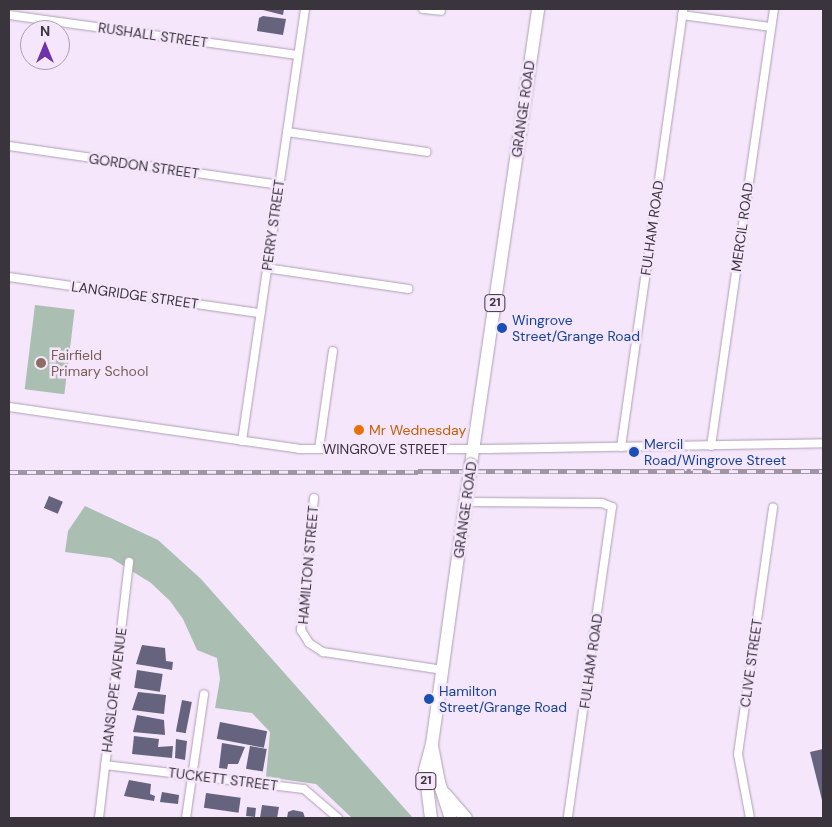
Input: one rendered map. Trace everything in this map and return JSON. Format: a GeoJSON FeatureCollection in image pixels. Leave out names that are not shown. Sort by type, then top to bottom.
{"type":"FeatureCollection","features":[{"type":"Feature","properties":{"kind":"main road","name":"GRANGE ROAD"},"geometry":{"type":"LineString","coordinates":[[431,818],[425,770],[432,744],[443,670],[473,449],[538,9]]}},
{"type":"Feature","properties":{"kind":"main road","name":"GRANGE ROAD"},"geometry":{"type":"LineString","coordinates":[[432,744],[440,788],[451,818]]}},
{"type":"Feature","properties":{"kind":"main road"},"geometry":{"type":"LineString","coordinates":[[440,788],[466,818]]}},
{"type":"Feature","properties":{"kind":"street","name":"PERRY STREET"},"geometry":{"type":"LineString","coordinates":[[242,441],[305,9]]}},
{"type":"Feature","properties":{"kind":"street"},"geometry":{"type":"LineString","coordinates":[[423,9],[441,11]]}},
{"type":"Feature","properties":{"kind":"street","name":"MERCIL ROAD"},"geometry":{"type":"LineString","coordinates":[[711,446],[774,9]]}},
{"type":"Feature","properties":{"kind":"street"},"geometry":{"type":"LineString","coordinates":[[683,12],[771,27]]}},
{"type":"Feature","properties":{"kind":"street","name":"FULHAM ROAD"},"geometry":{"type":"LineString","coordinates":[[621,447],[683,12]]}},
{"type":"Feature","properties":{"kind":"street","name":"RUSHALL STREET"},"geometry":{"type":"LineString","coordinates":[[9,15],[298,55]]}},
{"type":"Feature","properties":{"kind":"street"},"geometry":{"type":"LineString","coordinates":[[287,132],[427,152]]}},
{"type":"Feature","properties":{"kind":"street","name":"GORDON STREET"},"geometry":{"type":"LineString","coordinates":[[9,146],[278,185]]}},
{"type":"Feature","properties":{"kind":"street"},"geometry":{"type":"LineString","coordinates":[[266,268],[408,289]]}},
{"type":"Feature","properties":{"kind":"street","name":"LANGRIDGE STREET"},"geometry":{"type":"LineString","coordinates":[[9,277],[260,313]]}},
{"type":"Feature","properties":{"kind":"street"},"geometry":{"type":"LineString","coordinates":[[319,449],[333,351]]}},
{"type":"Feature","properties":{"kind":"street","name":"WINGROVE STREET"},"geometry":{"type":"LineString","coordinates":[[9,407],[242,441],[319,449],[473,449],[823,443]]}},
{"type":"Feature","properties":{"kind":"street","name":"HAMILTON STREET"},"geometry":{"type":"LineString","coordinates":[[314,498],[301,630],[309,643],[323,652],[443,670]]}},
{"type":"Feature","properties":{"kind":"street","name":"FULHAM ROAD"},"geometry":{"type":"LineString","coordinates":[[466,501],[610,505],[613,510],[568,818]]}},
{"type":"Feature","properties":{"kind":"street","name":"CLIVE STREET"},"geometry":{"type":"LineString","coordinates":[[750,818],[738,754],[773,507]]}},
{"type":"Feature","properties":{"kind":"street","name":"HANSLOPE AVENUE"},"geometry":{"type":"LineString","coordinates":[[98,818],[129,562]]}},
{"type":"Feature","properties":{"kind":"street"},"geometry":{"type":"LineString","coordinates":[[186,818],[204,694]]}},
{"type":"Feature","properties":{"kind":"street","name":"TUCKETT STREET"},"geometry":{"type":"LineString","coordinates":[[105,765],[304,789],[335,817]]}},
{"type":"Feature","properties":{"kind":"green space"},"geometry":{"type":"Polygon","coordinates":[[[35,305],[75,310],[64,394],[25,389],[35,305]]]}},
{"type":"Feature","properties":{"kind":"green space"},"geometry":{"type":"Polygon","coordinates":[[[85,506],[158,540],[201,579],[413,818],[352,818],[316,784],[266,777],[270,732],[252,713],[215,708],[220,679],[217,658],[197,650],[183,619],[170,601],[151,583],[111,558],[65,552],[68,531],[85,506]]]}},
{"type":"Feature","properties":{"kind":"building"},"geometry":{"type":"Polygon","coordinates":[[[259,9],[284,9],[283,15],[259,9]]]}},
{"type":"Feature","properties":{"kind":"building"},"geometry":{"type":"Polygon","coordinates":[[[263,16],[286,19],[283,35],[257,31],[259,18],[263,16]]]}},
{"type":"Feature","properties":{"kind":"building"},"geometry":{"type":"Polygon","coordinates":[[[49,496],[63,502],[58,514],[44,508],[49,496]]]}},
{"type":"Feature","properties":{"kind":"building"},"geometry":{"type":"Polygon","coordinates":[[[142,645],[165,648],[166,661],[173,662],[172,670],[136,664],[142,645]]]}},
{"type":"Feature","properties":{"kind":"building"},"geometry":{"type":"Polygon","coordinates":[[[137,670],[163,674],[160,692],[134,688],[137,670]]]}},
{"type":"Feature","properties":{"kind":"building"},"geometry":{"type":"Polygon","coordinates":[[[138,692],[166,695],[164,714],[132,710],[138,692]]]}},
{"type":"Feature","properties":{"kind":"building"},"geometry":{"type":"Polygon","coordinates":[[[182,700],[192,702],[186,733],[176,731],[182,700]]]}},
{"type":"Feature","properties":{"kind":"building"},"geometry":{"type":"Polygon","coordinates":[[[137,715],[164,720],[165,735],[133,732],[137,715]]]}},
{"type":"Feature","properties":{"kind":"building"},"geometry":{"type":"Polygon","coordinates":[[[220,722],[267,731],[264,748],[217,739],[220,722]]]}},
{"type":"Feature","properties":{"kind":"building"},"geometry":{"type":"Polygon","coordinates":[[[134,736],[159,739],[158,747],[173,746],[172,758],[132,754],[134,736]]]}},
{"type":"Feature","properties":{"kind":"building"},"geometry":{"type":"Polygon","coordinates":[[[176,739],[187,741],[185,760],[175,758],[176,739]]]}},
{"type":"Feature","properties":{"kind":"building"},"geometry":{"type":"Polygon","coordinates":[[[222,743],[245,747],[238,764],[228,764],[227,769],[219,768],[222,743]]]}},
{"type":"Feature","properties":{"kind":"building"},"geometry":{"type":"Polygon","coordinates":[[[250,746],[267,749],[263,772],[246,769],[250,746]]]}},
{"type":"Feature","properties":{"kind":"building"},"geometry":{"type":"Polygon","coordinates":[[[823,749],[823,804],[810,752],[823,749]]]}},
{"type":"Feature","properties":{"kind":"building"},"geometry":{"type":"Polygon","coordinates":[[[129,780],[151,784],[150,794],[155,796],[154,801],[124,796],[129,780]]]}},
{"type":"Feature","properties":{"kind":"building"},"geometry":{"type":"Polygon","coordinates":[[[162,792],[179,795],[178,804],[160,802],[162,792]]]}},
{"type":"Feature","properties":{"kind":"building"},"geometry":{"type":"Polygon","coordinates":[[[206,793],[241,798],[239,813],[204,808],[206,793]]]}},
{"type":"Feature","properties":{"kind":"building"},"geometry":{"type":"Polygon","coordinates":[[[262,805],[279,807],[277,818],[260,818],[262,805]]]}},
{"type":"Feature","properties":{"kind":"building"},"geometry":{"type":"Polygon","coordinates":[[[247,807],[256,808],[255,817],[246,816],[247,807]]]}},
{"type":"Feature","properties":{"kind":"building"},"geometry":{"type":"Polygon","coordinates":[[[293,810],[303,812],[305,818],[287,818],[288,812],[293,810]]]}},
{"type":"Feature","properties":{"kind":"railway"},"geometry":{"type":"LineString","coordinates":[[9,472],[823,471]]}},
{"type":"Feature","properties":{"kind":"place","name":"Wingrove Street/Grange Road"},"geometry":{"type":"Point","coordinates":[502,328]}},
{"type":"Feature","properties":{"kind":"place","name":"Fairfield Primary School"},"geometry":{"type":"Point","coordinates":[41,363]}},
{"type":"Feature","properties":{"kind":"place","name":"Mr Wednesday"},"geometry":{"type":"Point","coordinates":[359,430]}},
{"type":"Feature","properties":{"kind":"place","name":"Mercil Road/Wingrove Street"},"geometry":{"type":"Point","coordinates":[634,452]}},
{"type":"Feature","properties":{"kind":"place","name":"Hamilton Street/Grange Road"},"geometry":{"type":"Point","coordinates":[429,699]}}]}
